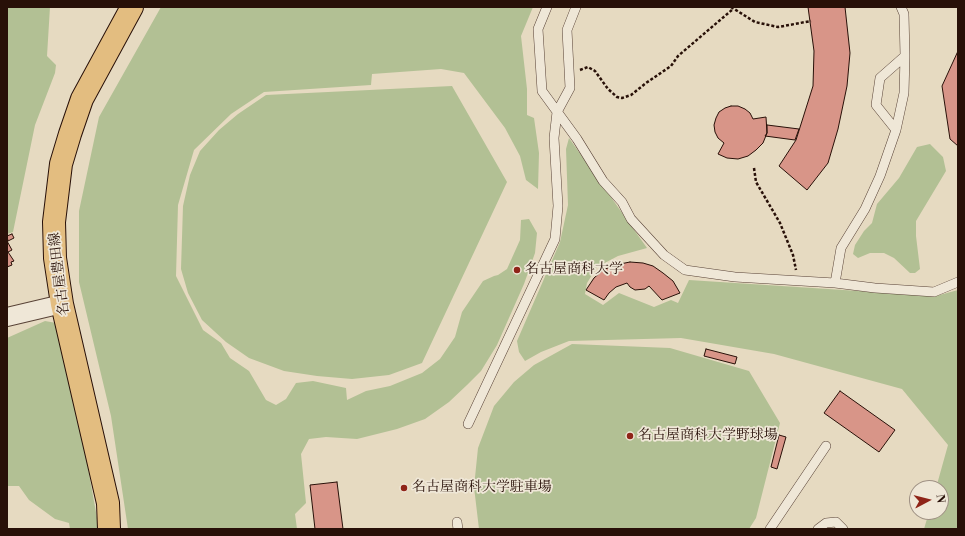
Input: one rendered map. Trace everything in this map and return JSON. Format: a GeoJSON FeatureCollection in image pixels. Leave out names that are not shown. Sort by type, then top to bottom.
{"type":"FeatureCollection","features":[{"type":"Feature","properties":{"kind":"main road","name":"名古屋豊田線"},"geometry":{"type":"LineString","coordinates":[[109,529],[108,503],[62,304],[55,258],[54,222],[61,164],[82,99],[132,7]]}},
{"type":"Feature","properties":{"kind":"street"},"geometry":{"type":"LineString","coordinates":[[7,317],[62,304]]}},
{"type":"Feature","properties":{"kind":"lane"},"geometry":{"type":"LineString","coordinates":[[547,7],[538,29],[542,91],[603,181],[622,202],[631,219],[664,255],[685,270],[735,277],[835,283],[875,288],[934,292],[958,282]]}},
{"type":"Feature","properties":{"kind":"lane"},"geometry":{"type":"LineString","coordinates":[[468,424],[555,239],[558,206],[554,138],[557,112],[570,88],[567,30],[576,7]]}},
{"type":"Feature","properties":{"kind":"lane"},"geometry":{"type":"LineString","coordinates":[[835,283],[840,248],[865,209],[880,176],[896,130],[904,93],[904,14],[901,7]]}},
{"type":"Feature","properties":{"kind":"lane"},"geometry":{"type":"LineString","coordinates":[[896,130],[876,105],[880,78],[905,56]]}},
{"type":"Feature","properties":{"kind":"lane"},"geometry":{"type":"LineString","coordinates":[[770,529],[826,446]]}},
{"type":"Feature","properties":{"kind":"lane"},"geometry":{"type":"LineString","coordinates":[[818,529],[826,523],[836,522],[843,529]]}},
{"type":"Feature","properties":{"kind":"path"},"geometry":{"type":"LineString","coordinates":[[569,73],[588,67],[595,71],[608,89],[618,97],[622,98],[631,95],[671,66],[678,56],[732,8],[755,22],[778,27],[811,21]]}},
{"type":"Feature","properties":{"kind":"path"},"geometry":{"type":"LineString","coordinates":[[754,168],[756,182],[780,223],[794,255],[797,281]]}},
{"type":"Feature","properties":{"kind":"green space"},"geometry":{"type":"Polygon","coordinates":[[[7,7],[50,7],[47,56],[56,65],[55,73],[35,125],[13,232],[7,234],[7,7]]]}},
{"type":"Feature","properties":{"kind":"green space"},"geometry":{"type":"Polygon","coordinates":[[[161,7],[533,7],[521,36],[527,89],[527,115],[534,118],[539,153],[538,189],[526,180],[520,156],[505,128],[464,73],[441,69],[372,74],[371,85],[264,92],[231,114],[194,150],[178,205],[176,276],[203,330],[221,343],[230,358],[249,371],[266,400],[276,405],[286,399],[296,383],[313,381],[346,388],[347,400],[366,391],[390,386],[422,373],[440,359],[455,337],[462,312],[483,281],[498,275],[507,269],[520,240],[521,220],[529,219],[537,233],[535,253],[524,284],[497,345],[481,371],[449,402],[425,419],[397,429],[357,439],[326,437],[309,439],[301,454],[306,503],[295,514],[297,529],[128,529],[111,416],[79,282],[79,211],[99,117],[161,7]]]}},
{"type":"Feature","properties":{"kind":"green space"},"geometry":{"type":"Polygon","coordinates":[[[452,86],[507,182],[422,363],[389,375],[352,379],[284,371],[249,358],[226,342],[202,320],[188,293],[181,269],[183,206],[190,175],[200,151],[219,130],[238,114],[266,95],[452,86]]]}},
{"type":"Feature","properties":{"kind":"green space"},"geometry":{"type":"Polygon","coordinates":[[[569,138],[647,248],[618,256],[597,267],[587,283],[585,294],[603,305],[619,293],[654,307],[671,300],[678,303],[689,280],[936,296],[958,290],[958,529],[924,529],[927,520],[949,520],[949,480],[938,480],[948,445],[902,389],[774,354],[681,338],[569,341],[541,352],[525,361],[519,352],[517,341],[560,242],[568,205],[566,149],[569,138]]]}},
{"type":"Feature","properties":{"kind":"green space"},"geometry":{"type":"Polygon","coordinates":[[[930,144],[943,157],[946,171],[916,221],[916,236],[920,269],[915,273],[910,273],[894,258],[884,253],[870,253],[858,258],[853,254],[855,245],[864,231],[872,223],[877,204],[899,178],[917,147],[930,144]]]}},
{"type":"Feature","properties":{"kind":"green space"},"geometry":{"type":"Polygon","coordinates":[[[45,321],[62,324],[99,529],[70,529],[69,523],[55,519],[29,500],[19,486],[7,486],[7,338],[45,321]]]}},
{"type":"Feature","properties":{"kind":"green space","name":"名古屋商科大学野球場"},"geometry":{"type":"Polygon","coordinates":[[[572,344],[670,348],[749,371],[780,423],[756,518],[749,529],[479,529],[474,487],[478,448],[494,406],[514,382],[534,365],[572,344]]]}},
{"type":"Feature","properties":{"kind":"building"},"geometry":{"type":"Polygon","coordinates":[[[808,7],[845,7],[850,53],[847,86],[838,129],[828,163],[807,190],[779,166],[796,140],[813,86],[814,51],[808,7]]]}},
{"type":"Feature","properties":{"kind":"building"},"geometry":{"type":"Polygon","coordinates":[[[958,51],[958,146],[950,139],[942,86],[958,51]]]}},
{"type":"Feature","properties":{"kind":"building"},"geometry":{"type":"Polygon","coordinates":[[[731,106],[738,106],[745,109],[750,113],[753,119],[766,117],[767,133],[763,143],[748,156],[738,159],[727,158],[718,154],[724,143],[718,138],[714,125],[719,112],[731,106]]]}},
{"type":"Feature","properties":{"kind":"building"},"geometry":{"type":"Polygon","coordinates":[[[767,125],[799,129],[795,140],[765,136],[767,133],[767,125]]]}},
{"type":"Feature","properties":{"kind":"building"},"geometry":{"type":"Polygon","coordinates":[[[12,234],[14,238],[8,241],[7,236],[12,234]]]}},
{"type":"Feature","properties":{"kind":"building"},"geometry":{"type":"Polygon","coordinates":[[[7,241],[12,250],[8,252],[14,261],[11,262],[12,265],[7,267],[7,241]]]}},
{"type":"Feature","properties":{"kind":"building"},"geometry":{"type":"Polygon","coordinates":[[[630,262],[643,263],[653,266],[673,281],[680,293],[662,300],[649,286],[645,289],[635,290],[627,283],[616,287],[604,300],[586,290],[594,278],[603,270],[615,265],[630,262]]]}},
{"type":"Feature","properties":{"kind":"building"},"geometry":{"type":"Polygon","coordinates":[[[706,349],[737,357],[735,364],[704,356],[706,349]]]}},
{"type":"Feature","properties":{"kind":"building"},"geometry":{"type":"Polygon","coordinates":[[[840,391],[895,430],[879,452],[824,413],[840,391]]]}},
{"type":"Feature","properties":{"kind":"building"},"geometry":{"type":"Polygon","coordinates":[[[779,435],[786,437],[777,469],[771,467],[779,435]]]}},
{"type":"Feature","properties":{"kind":"building"},"geometry":{"type":"Polygon","coordinates":[[[337,482],[343,529],[315,529],[310,485],[337,482]]]}},
{"type":"Feature","properties":{"kind":"place","name":"名古屋商科大学"},"geometry":{"type":"Point","coordinates":[517,270]}},
{"type":"Feature","properties":{"kind":"place","name":"名古屋商科大学野球場"},"geometry":{"type":"Point","coordinates":[630,436]}},
{"type":"Feature","properties":{"kind":"place","name":"名古屋商科大学駐車場"},"geometry":{"type":"Point","coordinates":[404,488]}}]}
